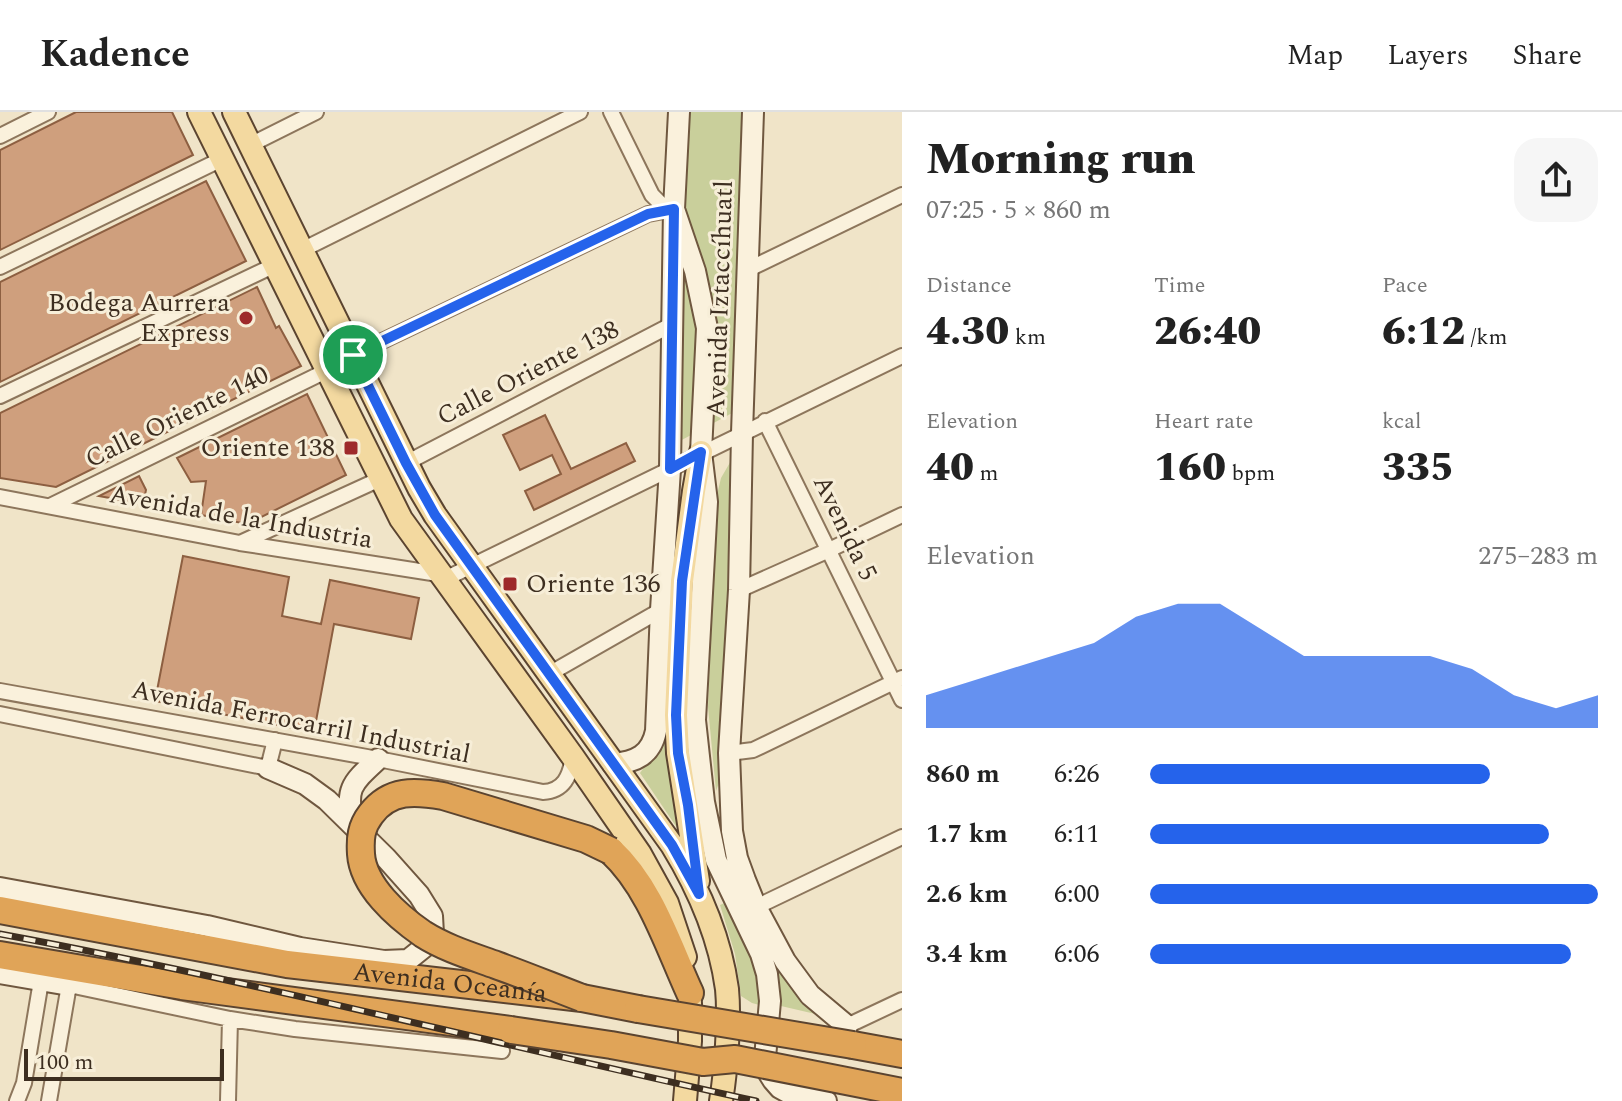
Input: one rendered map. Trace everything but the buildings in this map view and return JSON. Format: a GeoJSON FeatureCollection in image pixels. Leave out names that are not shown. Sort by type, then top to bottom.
{"type":"FeatureCollection","features":[{"type":"Feature","properties":{"kind":"highway"},"geometry":{"type":"LineString","coordinates":[[582,998],[462,954],[423,934],[373,889],[365,875],[360,842],[362,826],[373,810],[388,799],[407,792],[423,792],[586,839],[611,851],[625,864],[650,904],[690,993]]}},
{"type":"Feature","properties":{"kind":"highway","name":"Avenida Oceanía"},"geometry":{"type":"LineString","coordinates":[[0,910],[287,964],[582,998],[902,1054]]}},
{"type":"Feature","properties":{"kind":"highway","name":"Avenida Oceanía"},"geometry":{"type":"LineString","coordinates":[[0,969],[182,986],[506,1040],[611,1045],[703,1062]]}},
{"type":"Feature","properties":{"kind":"highway"},"geometry":{"type":"LineString","coordinates":[[69,985],[77,976],[84,976],[122,983],[182,986]]}},
{"type":"Feature","properties":{"kind":"highway"},"geometry":{"type":"LineString","coordinates":[[703,1062],[735,1059],[902,1092]]}},
{"type":"Feature","properties":{"kind":"highway"},"geometry":{"type":"LineString","coordinates":[[703,1062],[731,1075],[864,1101]]}},
{"type":"Feature","properties":{"kind":"main road"},"geometry":{"type":"LineString","coordinates":[[199,112],[401,519],[573,757],[659,887],[676,927],[690,993],[685,1101]]}},
{"type":"Feature","properties":{"kind":"main road"},"geometry":{"type":"LineString","coordinates":[[234,112],[406,463],[435,515],[672,845],[699,894],[712,928],[727,992],[728,1018],[721,1101]]}},
{"type":"Feature","properties":{"kind":"main road","name":"Avenida Iztaccíhuatl"},"geometry":{"type":"LineString","coordinates":[[613,764],[637,760],[647,753],[654,740],[670,469],[671,325],[679,112]]}},
{"type":"Feature","properties":{"kind":"main road","name":"Avenida Iztaccíhuatl"},"geometry":{"type":"LineString","coordinates":[[753,112],[739,590],[729,753],[732,831],[737,858],[756,907],[785,961],[822,1007],[847,1026]]}},
{"type":"Feature","properties":{"kind":"main road"},"geometry":{"type":"LineString","coordinates":[[674,209],[695,271],[707,328],[701,452],[682,581],[676,715],[678,753],[699,894]]}},
{"type":"Feature","properties":{"kind":"main road"},"geometry":{"type":"LineString","coordinates":[[701,452],[707,502],[695,720],[704,802],[716,860],[761,954],[767,974],[770,1001],[765,1058],[768,1072],[780,1088],[793,1095],[826,1101]]}},
{"type":"Feature","properties":{"kind":"main road"},"geometry":{"type":"LineString","coordinates":[[354,825],[348,805],[351,789],[378,759]]}},
{"type":"Feature","properties":{"kind":"main road"},"geometry":{"type":"LineString","coordinates":[[0,888],[207,926],[300,948],[384,961],[408,960],[423,948],[433,934],[432,916],[419,895],[327,800],[305,784],[268,768]]}},
{"type":"Feature","properties":{"kind":"main road","name":"Avenida Oceanía"},"geometry":{"type":"LineString","coordinates":[[0,969],[41,981],[69,985]]}},
{"type":"Feature","properties":{"kind":"street"},"geometry":{"type":"LineString","coordinates":[[0,136],[48,112]]}},
{"type":"Feature","properties":{"kind":"street"},"geometry":{"type":"LineString","coordinates":[[250,145],[316,112]]}},
{"type":"Feature","properties":{"kind":"street"},"geometry":{"type":"LineString","coordinates":[[302,250],[580,112]]}},
{"type":"Feature","properties":{"kind":"street"},"geometry":{"type":"LineString","coordinates":[[611,112],[652,195],[661,204],[674,209]]}},
{"type":"Feature","properties":{"kind":"street"},"geometry":{"type":"LineString","coordinates":[[0,267],[222,159]]}},
{"type":"Feature","properties":{"kind":"street"},"geometry":{"type":"LineString","coordinates":[[747,270],[902,195]]}},
{"type":"Feature","properties":{"kind":"street"},"geometry":{"type":"LineString","coordinates":[[353,355],[648,214],[674,209]]}},
{"type":"Feature","properties":{"kind":"street"},"geometry":{"type":"LineString","coordinates":[[0,396],[275,265]]}},
{"type":"Feature","properties":{"kind":"street","name":"Calle Oriente 138"},"geometry":{"type":"LineString","coordinates":[[406,463],[671,325]]}},
{"type":"Feature","properties":{"kind":"street","name":"Avenida de la Industria"},"geometry":{"type":"LineString","coordinates":[[0,497],[240,543],[451,576],[902,356]]}},
{"type":"Feature","properties":{"kind":"street","name":"Calle Oriente 140"},"geometry":{"type":"LineString","coordinates":[[50,507],[326,371]]}},
{"type":"Feature","properties":{"kind":"street","name":"Avenida 5"},"geometry":{"type":"LineString","coordinates":[[765,421],[898,680],[902,700]]}},
{"type":"Feature","properties":{"kind":"street"},"geometry":{"type":"LineString","coordinates":[[240,543],[380,479]]}},
{"type":"Feature","properties":{"kind":"street"},"geometry":{"type":"LineString","coordinates":[[739,590],[902,515]]}},
{"type":"Feature","properties":{"kind":"street"},"geometry":{"type":"LineString","coordinates":[[549,674],[661,610]]}},
{"type":"Feature","properties":{"kind":"street"},"geometry":{"type":"LineString","coordinates":[[729,753],[753,750],[898,680]]}},
{"type":"Feature","properties":{"kind":"street","name":"Avenida Ferrocarril Industrial"},"geometry":{"type":"LineString","coordinates":[[0,691],[549,792],[565,783],[573,757]]}},
{"type":"Feature","properties":{"kind":"street","name":"Avenida Ferrocarril Industrial"},"geometry":{"type":"LineString","coordinates":[[0,714],[268,768]]}},
{"type":"Feature","properties":{"kind":"street"},"geometry":{"type":"LineString","coordinates":[[268,768],[275,740]]}},
{"type":"Feature","properties":{"kind":"street"},"geometry":{"type":"LineString","coordinates":[[756,907],[902,837]]}},
{"type":"Feature","properties":{"kind":"street"},"geometry":{"type":"LineString","coordinates":[[17,1101],[24,1083],[41,981]]}},
{"type":"Feature","properties":{"kind":"street"},"geometry":{"type":"LineString","coordinates":[[49,1101],[69,985]]}},
{"type":"Feature","properties":{"kind":"street","name":"Avenida Oceanía"},"geometry":{"type":"LineString","coordinates":[[69,985],[230,1019],[295,1029],[506,1040]]}},
{"type":"Feature","properties":{"kind":"street"},"geometry":{"type":"LineString","coordinates":[[847,1026],[902,1000]]}},
{"type":"Feature","properties":{"kind":"street"},"geometry":{"type":"LineString","coordinates":[[228,1101],[230,1019]]}},
{"type":"Feature","properties":{"kind":"green space"},"geometry":{"type":"Polygon","coordinates":[[[684,112],[749,112],[736,411],[678,442],[684,112]]]}},
{"type":"Feature","properties":{"kind":"green space"},"geometry":{"type":"Polygon","coordinates":[[[732,459],[720,780],[716,791],[708,707],[716,499],[721,478],[732,459]]]}},
{"type":"Feature","properties":{"kind":"green space"},"geometry":{"type":"Polygon","coordinates":[[[669,721],[688,844],[640,773],[657,749],[669,721]]]}},
{"type":"Feature","properties":{"kind":"green space"},"geometry":{"type":"Polygon","coordinates":[[[743,897],[824,1016],[781,1006],[773,963],[743,897]]]}},
{"type":"Feature","properties":{"kind":"green space"},"geometry":{"type":"Polygon","coordinates":[[[727,902],[757,972],[763,1006],[741,996],[735,954],[720,905],[727,902]]]}},
{"type":"Feature","properties":{"kind":"railway"},"geometry":{"type":"LineString","coordinates":[[0,934],[284,993],[756,1101]]}},
{"type":"Feature","properties":{"kind":"place","name":"Bodega Aurrera Express"},"geometry":{"type":"Point","coordinates":[246,318]}},
{"type":"Feature","properties":{"kind":"place","name":"Oriente 138"},"geometry":{"type":"Point","coordinates":[351,448]}},
{"type":"Feature","properties":{"kind":"place","name":"Oriente 136"},"geometry":{"type":"Point","coordinates":[510,584]}},
{"type":"Feature","properties":{"kind":"route"},"geometry":{"type":"LineString","coordinates":[[674,209],[670,469],[701,452],[682,581],[676,715],[678,753],[699,894],[672,845],[435,515],[353,355],[648,214],[674,209]]}}]}
